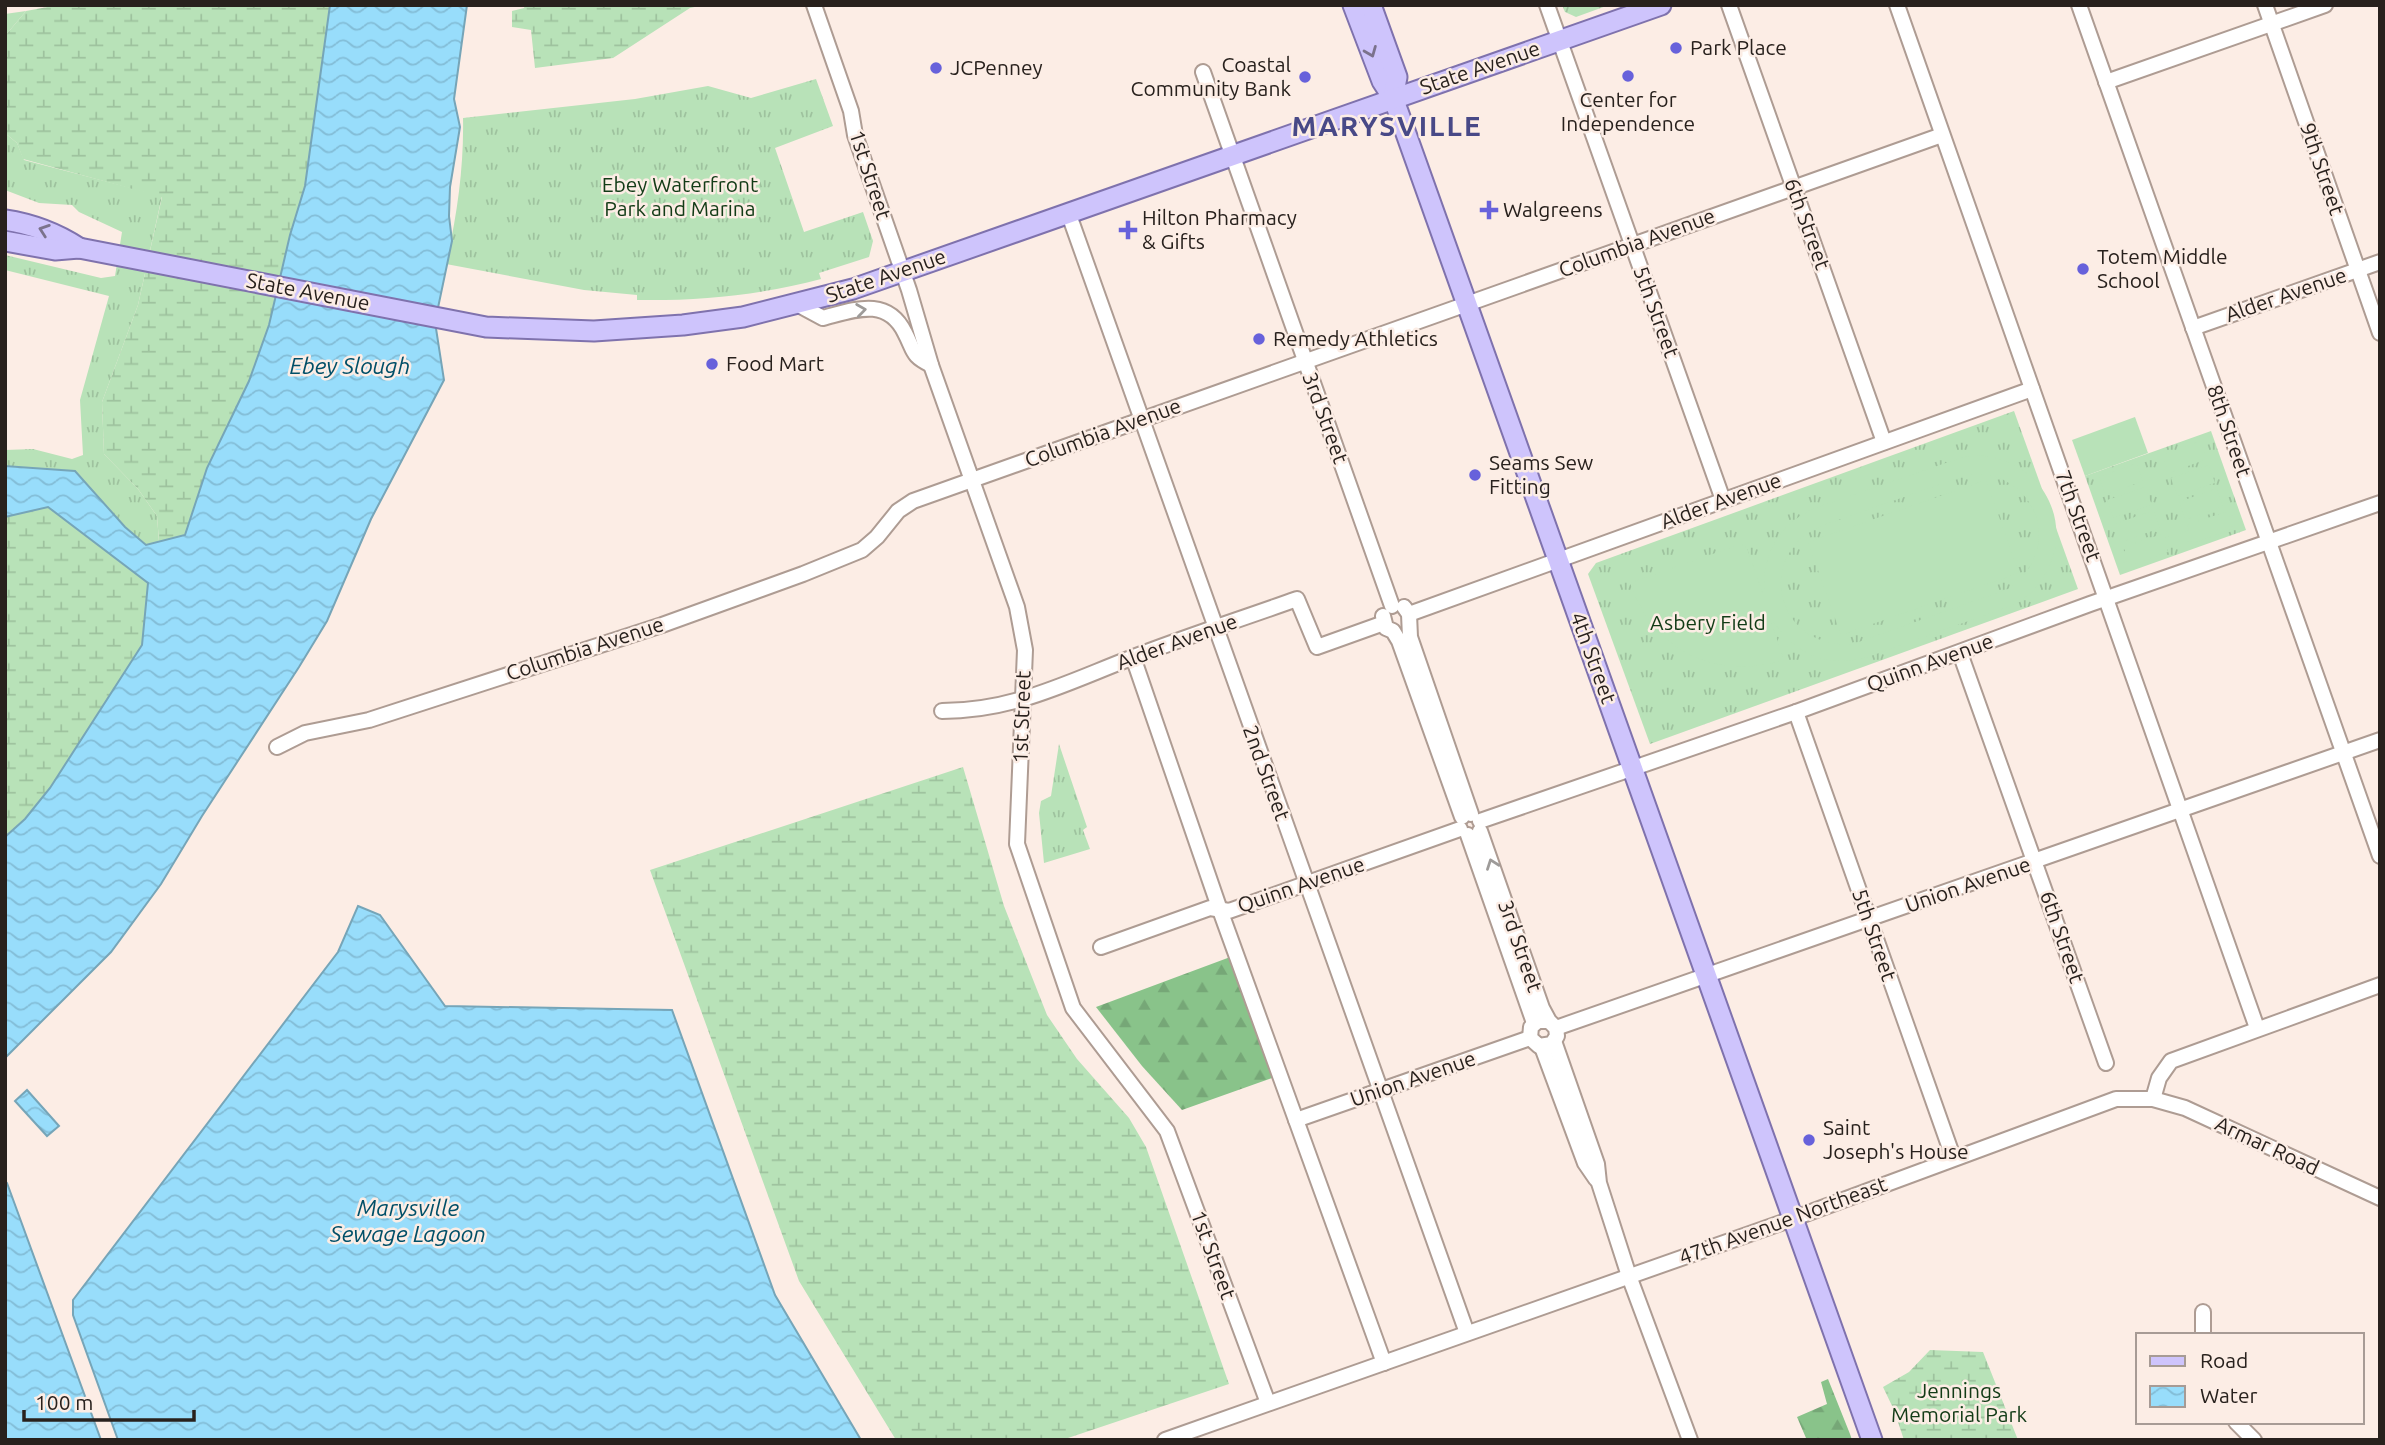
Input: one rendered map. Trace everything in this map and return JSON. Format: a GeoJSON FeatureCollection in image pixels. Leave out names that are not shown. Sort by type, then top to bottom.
{"type":"FeatureCollection","features":[{"type":"Feature","properties":{"kind":"main road","name":"4th Street"},"geometry":{"type":"LineString","coordinates":[[1353,5],[1382,80],[1393,97],[1872,1440]]}},
{"type":"Feature","properties":{"kind":"main road","name":"4th Street"},"geometry":{"type":"LineString","coordinates":[[1370,5],[1397,77],[1393,97]]}},
{"type":"Feature","properties":{"kind":"main road","name":"State Avenue"},"geometry":{"type":"LineString","coordinates":[[5,241],[55,250],[79,248],[486,327],[594,331],[743,317],[853,289],[1661,5]]}},
{"type":"Feature","properties":{"kind":"main road","name":"State Avenue"},"geometry":{"type":"LineString","coordinates":[[5,220],[58,234],[79,248]]}},
{"type":"Feature","properties":{"kind":"street","name":"1st Street"},"geometry":{"type":"LineString","coordinates":[[814,5],[851,111],[855,135],[903,271],[931,365],[1017,607],[1025,650],[1017,844],[1073,1009],[1167,1132],[1268,1404]]}},
{"type":"Feature","properties":{"kind":"street","name":"5th Street"},"geometry":{"type":"LineString","coordinates":[[1547,5],[1723,500]]}},
{"type":"Feature","properties":{"kind":"street","name":"6th Street"},"geometry":{"type":"LineString","coordinates":[[1729,5],[1884,442]]}},
{"type":"Feature","properties":{"kind":"street","name":"7th Street"},"geometry":{"type":"LineString","coordinates":[[1896,5],[2257,1028]]}},
{"type":"Feature","properties":{"kind":"street","name":"8th Street"},"geometry":{"type":"LineString","coordinates":[[2079,5],[2380,856]]}},
{"type":"Feature","properties":{"kind":"street","name":"9th Street"},"geometry":{"type":"LineString","coordinates":[[2265,5],[2380,332]]}},
{"type":"Feature","properties":{"kind":"street"},"geometry":{"type":"LineString","coordinates":[[2106,82],[2325,5]]}},
{"type":"Feature","properties":{"kind":"street","name":"3rd Street"},"geometry":{"type":"LineString","coordinates":[[1203,72],[1392,606]]}},
{"type":"Feature","properties":{"kind":"street","name":"Columbia Avenue"},"geometry":{"type":"LineString","coordinates":[[277,747],[305,733],[369,720],[662,625],[803,574],[862,550],[877,537],[898,510],[913,501],[1942,135]]}},
{"type":"Feature","properties":{"kind":"street","name":"2nd Street"},"geometry":{"type":"LineString","coordinates":[[1068,212],[1467,1333]]}},
{"type":"Feature","properties":{"kind":"street","name":"Alder Avenue"},"geometry":{"type":"LineString","coordinates":[[2193,328],[2380,262]]}},
{"type":"Feature","properties":{"kind":"street"},"geometry":{"type":"LineString","coordinates":[[797,304],[823,318],[871,308],[885,311],[895,318],[904,330],[916,357],[931,365]]}},
{"type":"Feature","properties":{"kind":"street","name":"Alder Avenue"},"geometry":{"type":"LineString","coordinates":[[1409,619],[1558,560],[2032,388]]}},
{"type":"Feature","properties":{"kind":"street","name":"Quinn Avenue"},"geometry":{"type":"LineString","coordinates":[[1101,947],[1210,908],[1229,911],[2380,503]]}},
{"type":"Feature","properties":{"kind":"street","name":"Alder Avenue"},"geometry":{"type":"LineString","coordinates":[[1022,701],[1133,657],[1297,599],[1317,647],[1388,627]]}},
{"type":"Feature","properties":{"kind":"street"},"geometry":{"type":"LineString","coordinates":[[1392,606],[1402,606],[1409,619],[1401,631],[1388,627],[1384,613],[1392,606]]}},
{"type":"Feature","properties":{"kind":"street","name":"3rd Street"},"geometry":{"type":"LineString","coordinates":[[1409,619],[1410,637],[1470,824],[1544,1033],[1597,1164],[1599,1183],[1629,1276],[1690,1440]]}},
{"type":"Feature","properties":{"kind":"street","name":"3rd Street"},"geometry":{"type":"LineString","coordinates":[[1388,627],[1410,670],[1470,824]]}},
{"type":"Feature","properties":{"kind":"street","name":"6th Street"},"geometry":{"type":"LineString","coordinates":[[1960,653],[2106,1063]]}},
{"type":"Feature","properties":{"kind":"street"},"geometry":{"type":"LineString","coordinates":[[1133,657],[1220,909],[1384,1363]]}},
{"type":"Feature","properties":{"kind":"street"},"geometry":{"type":"LineString","coordinates":[[942,710],[979,709],[1022,701]]}},
{"type":"Feature","properties":{"kind":"street","name":"5th Street"},"geometry":{"type":"LineString","coordinates":[[1796,712],[1953,1157]]}},
{"type":"Feature","properties":{"kind":"street","name":"Union Avenue"},"geometry":{"type":"LineString","coordinates":[[1296,1120],[2380,740]]}},
{"type":"Feature","properties":{"kind":"street"},"geometry":{"type":"LineString","coordinates":[[2153,1098],[2159,1078],[2172,1061],[2380,985]]}},
{"type":"Feature","properties":{"kind":"street","name":"47th Avenue Northeast"},"geometry":{"type":"LineString","coordinates":[[1165,1440],[1793,1219],[1953,1157],[2116,1099],[2153,1098]]}},
{"type":"Feature","properties":{"kind":"street","name":"Armar Road"},"geometry":{"type":"LineString","coordinates":[[2153,1098],[2185,1108],[2380,1198]]}},
{"type":"Feature","properties":{"kind":"street"},"geometry":{"type":"LineString","coordinates":[[2203,1312],[2203,1333]]}},
{"type":"Feature","properties":{"kind":"street"},"geometry":{"type":"LineString","coordinates":[[2238,1424],[2254,1440]]}},
{"type":"Feature","properties":{"kind":"green space"},"geometry":{"type":"Polygon","coordinates":[[[58,5],[330,5],[305,186],[290,235],[269,325],[249,381],[207,468],[185,535],[148,583],[142,645],[50,788],[25,819],[5,837],[5,466],[75,471],[125,527],[146,545],[159,541],[157,516],[138,489],[104,454],[102,402],[138,305],[162,197],[23,159],[17,143],[5,133],[5,36],[26,11],[58,5]]]}},
{"type":"Feature","properties":{"kind":"green space"},"geometry":{"type":"Polygon","coordinates":[[[525,5],[704,5],[690,8],[613,58],[535,68],[531,30],[512,27],[512,11],[524,8],[525,5]]]}},
{"type":"Feature","properties":{"kind":"green space"},"geometry":{"type":"Polygon","coordinates":[[[1562,5],[1609,5],[1576,17],[1565,12],[1562,5]]]}},
{"type":"Feature","properties":{"kind":"green space"},"geometry":{"type":"Polygon","coordinates":[[[26,11],[5,36],[5,14],[26,11]]]}},
{"type":"Feature","properties":{"kind":"green space","name":"Ebey Waterfront Park and Marina"},"geometry":{"type":"Polygon","coordinates":[[[816,79],[833,126],[775,148],[804,232],[863,212],[873,241],[869,257],[819,273],[821,279],[798,285],[730,296],[660,300],[637,300],[637,295],[584,290],[446,264],[459,191],[463,118],[635,99],[708,86],[751,98],[816,79]]]}},
{"type":"Feature","properties":{"kind":"green space"},"geometry":{"type":"Polygon","coordinates":[[[5,133],[17,143],[24,160],[162,196],[138,305],[102,402],[104,454],[138,489],[157,516],[159,542],[146,545],[125,527],[75,471],[5,466],[5,450],[33,449],[72,459],[83,455],[80,400],[109,296],[5,270],[5,255],[101,278],[115,276],[122,232],[79,212],[72,205],[39,203],[5,190],[5,133]]]}},
{"type":"Feature","properties":{"kind":"green space","name":"Asbery Field"},"geometry":{"type":"Polygon","coordinates":[[[2014,411],[2078,589],[1650,744],[1588,574],[1596,563],[2014,411]]]}},
{"type":"Feature","properties":{"kind":"green space"},"geometry":{"type":"Polygon","coordinates":[[[2135,417],[2148,453],[2085,476],[2072,440],[2135,417]]]}},
{"type":"Feature","properties":{"kind":"green space"},"geometry":{"type":"Polygon","coordinates":[[[2211,431],[2246,530],[2120,575],[2085,476],[2211,431]]]}},
{"type":"Feature","properties":{"kind":"green space"},"geometry":{"type":"Polygon","coordinates":[[[2200,441],[2207,459],[2169,473],[2162,455],[2200,441]]]}},
{"type":"Feature","properties":{"kind":"green space"},"geometry":{"type":"Polygon","coordinates":[[[1975,455],[2004,460],[2027,473],[2044,491],[2054,513],[2056,537],[2051,562],[2038,585],[2016,604],[1868,657],[1837,661],[1811,655],[1799,648],[1769,615],[1784,660],[1759,666],[1711,663],[1690,655],[1671,643],[1654,627],[1640,607],[1630,583],[1741,544],[1747,548],[1765,600],[1765,571],[1773,545],[1801,515],[1975,455]],[[1987,474],[1967,475],[1821,526],[1799,540],[1786,558],[1781,579],[1783,599],[1792,618],[1807,633],[1827,642],[1853,644],[2008,589],[2024,575],[2034,559],[2039,541],[2038,524],[2032,508],[2022,493],[2007,482],[1987,474]]]}},
{"type":"Feature","properties":{"kind":"green space"},"geometry":{"type":"Polygon","coordinates":[[[2137,463],[2143,481],[2105,495],[2099,477],[2137,463]]]}},
{"type":"Feature","properties":{"kind":"green space"},"geometry":{"type":"Polygon","coordinates":[[[2209,465],[2215,483],[2177,496],[2171,478],[2209,465]]]}},
{"type":"Feature","properties":{"kind":"green space"},"geometry":{"type":"Polygon","coordinates":[[[1986,480],[2019,573],[1841,635],[1808,542],[1986,480]]]}},
{"type":"Feature","properties":{"kind":"green space"},"geometry":{"type":"Polygon","coordinates":[[[2145,487],[2152,505],[2113,518],[2107,500],[2145,487]]]}},
{"type":"Feature","properties":{"kind":"green space"},"geometry":{"type":"Polygon","coordinates":[[[2217,488],[2223,506],[2185,520],[2179,502],[2217,488]]]}},
{"type":"Feature","properties":{"kind":"green space"},"geometry":{"type":"Polygon","coordinates":[[[2154,510],[2160,528],[2122,542],[2115,524],[2154,510]]]}},
{"type":"Feature","properties":{"kind":"green space"},"geometry":{"type":"Polygon","coordinates":[[[2225,512],[2228,517],[2233,515],[2236,525],[2231,527],[2232,529],[2194,543],[2187,542],[2184,532],[2189,530],[2187,525],[2225,512]]]}},
{"type":"Feature","properties":{"kind":"green space"},"geometry":{"type":"Polygon","coordinates":[[[2162,534],[2163,538],[2169,536],[2172,546],[2167,548],[2168,552],[2130,565],[2128,561],[2123,563],[2120,553],[2125,551],[2124,547],[2162,534]]]}},
{"type":"Feature","properties":{"kind":"green space"},"geometry":{"type":"Polygon","coordinates":[[[1059,744],[1087,827],[1083,830],[1090,849],[1044,863],[1039,813],[1041,801],[1051,796],[1059,744]]]}},
{"type":"Feature","properties":{"kind":"green space"},"geometry":{"type":"Polygon","coordinates":[[[963,767],[1004,906],[1047,1015],[1077,1059],[1129,1118],[1146,1147],[1229,1384],[1062,1440],[896,1440],[799,1281],[650,870],[963,767]]]}},
{"type":"Feature","properties":{"kind":"green space"},"geometry":{"type":"Polygon","coordinates":[[[1233,956],[1275,1077],[1182,1110],[1142,1066],[1096,1007],[1233,956]]]}},
{"type":"Feature","properties":{"kind":"green space","name":"Jennings Memorial Park"},"geometry":{"type":"Polygon","coordinates":[[[1930,1350],[1983,1352],[2018,1440],[1904,1440],[1883,1387],[1909,1372],[1930,1350]]]}},
{"type":"Feature","properties":{"kind":"green space"},"geometry":{"type":"Polygon","coordinates":[[[1828,1379],[1852,1440],[1806,1438],[1797,1417],[1827,1404],[1821,1382],[1828,1379]]]}},
{"type":"Feature","properties":{"kind":"water","name":"Ebey Slough"},"geometry":{"type":"Polygon","coordinates":[[[330,5],[467,5],[454,99],[460,127],[450,187],[452,241],[435,322],[444,380],[371,519],[327,621],[161,884],[111,952],[5,1058],[5,837],[25,819],[50,788],[142,645],[148,583],[48,507],[5,517],[5,466],[75,471],[125,527],[146,545],[185,535],[207,468],[249,381],[269,325],[290,235],[305,186],[330,5]]]}},
{"type":"Feature","properties":{"kind":"water","name":"Marysville Sewage Lagoon"},"geometry":{"type":"Polygon","coordinates":[[[358,906],[380,915],[445,1006],[672,1010],[775,1295],[861,1440],[118,1440],[73,1315],[73,1300],[338,952],[358,906]]]}},
{"type":"Feature","properties":{"kind":"water"},"geometry":{"type":"Polygon","coordinates":[[[27,1090],[59,1126],[47,1136],[15,1101],[27,1090]]]}},
{"type":"Feature","properties":{"kind":"water"},"geometry":{"type":"Polygon","coordinates":[[[5,1181],[7,1183],[101,1440],[5,1440],[5,1181]]]}},
{"type":"Feature","properties":{"kind":"place","name":"Park Place"},"geometry":{"type":"Point","coordinates":[1676,48]}},
{"type":"Feature","properties":{"kind":"place","name":"JCPenney"},"geometry":{"type":"Point","coordinates":[936,68]}},
{"type":"Feature","properties":{"kind":"place","name":"Center for Independence"},"geometry":{"type":"Point","coordinates":[1628,76]}},
{"type":"Feature","properties":{"kind":"place","name":"Coastal Community Bank"},"geometry":{"type":"Point","coordinates":[1305,77]}},
{"type":"Feature","properties":{"kind":"place","name":"Walgreens"},"geometry":{"type":"Point","coordinates":[1489,210]}},
{"type":"Feature","properties":{"kind":"place","name":"Hilton Pharmacy & Gifts"},"geometry":{"type":"Point","coordinates":[1128,230]}},
{"type":"Feature","properties":{"kind":"place","name":"Totem Middle School"},"geometry":{"type":"Point","coordinates":[2083,269]}},
{"type":"Feature","properties":{"kind":"place","name":"Remedy Athletics"},"geometry":{"type":"Point","coordinates":[1259,339]}},
{"type":"Feature","properties":{"kind":"place","name":"Food Mart"},"geometry":{"type":"Point","coordinates":[712,364]}},
{"type":"Feature","properties":{"kind":"place","name":"Seams Sew Fitting"},"geometry":{"type":"Point","coordinates":[1475,475]}},
{"type":"Feature","properties":{"kind":"place","name":"Saint Joseph's House"},"geometry":{"type":"Point","coordinates":[1809,1140]}},
{"type":"Feature","properties":{"kind":"district","name":"MARYSVILLE"},"geometry":{"type":"Point","coordinates":[1387,126]}}]}
